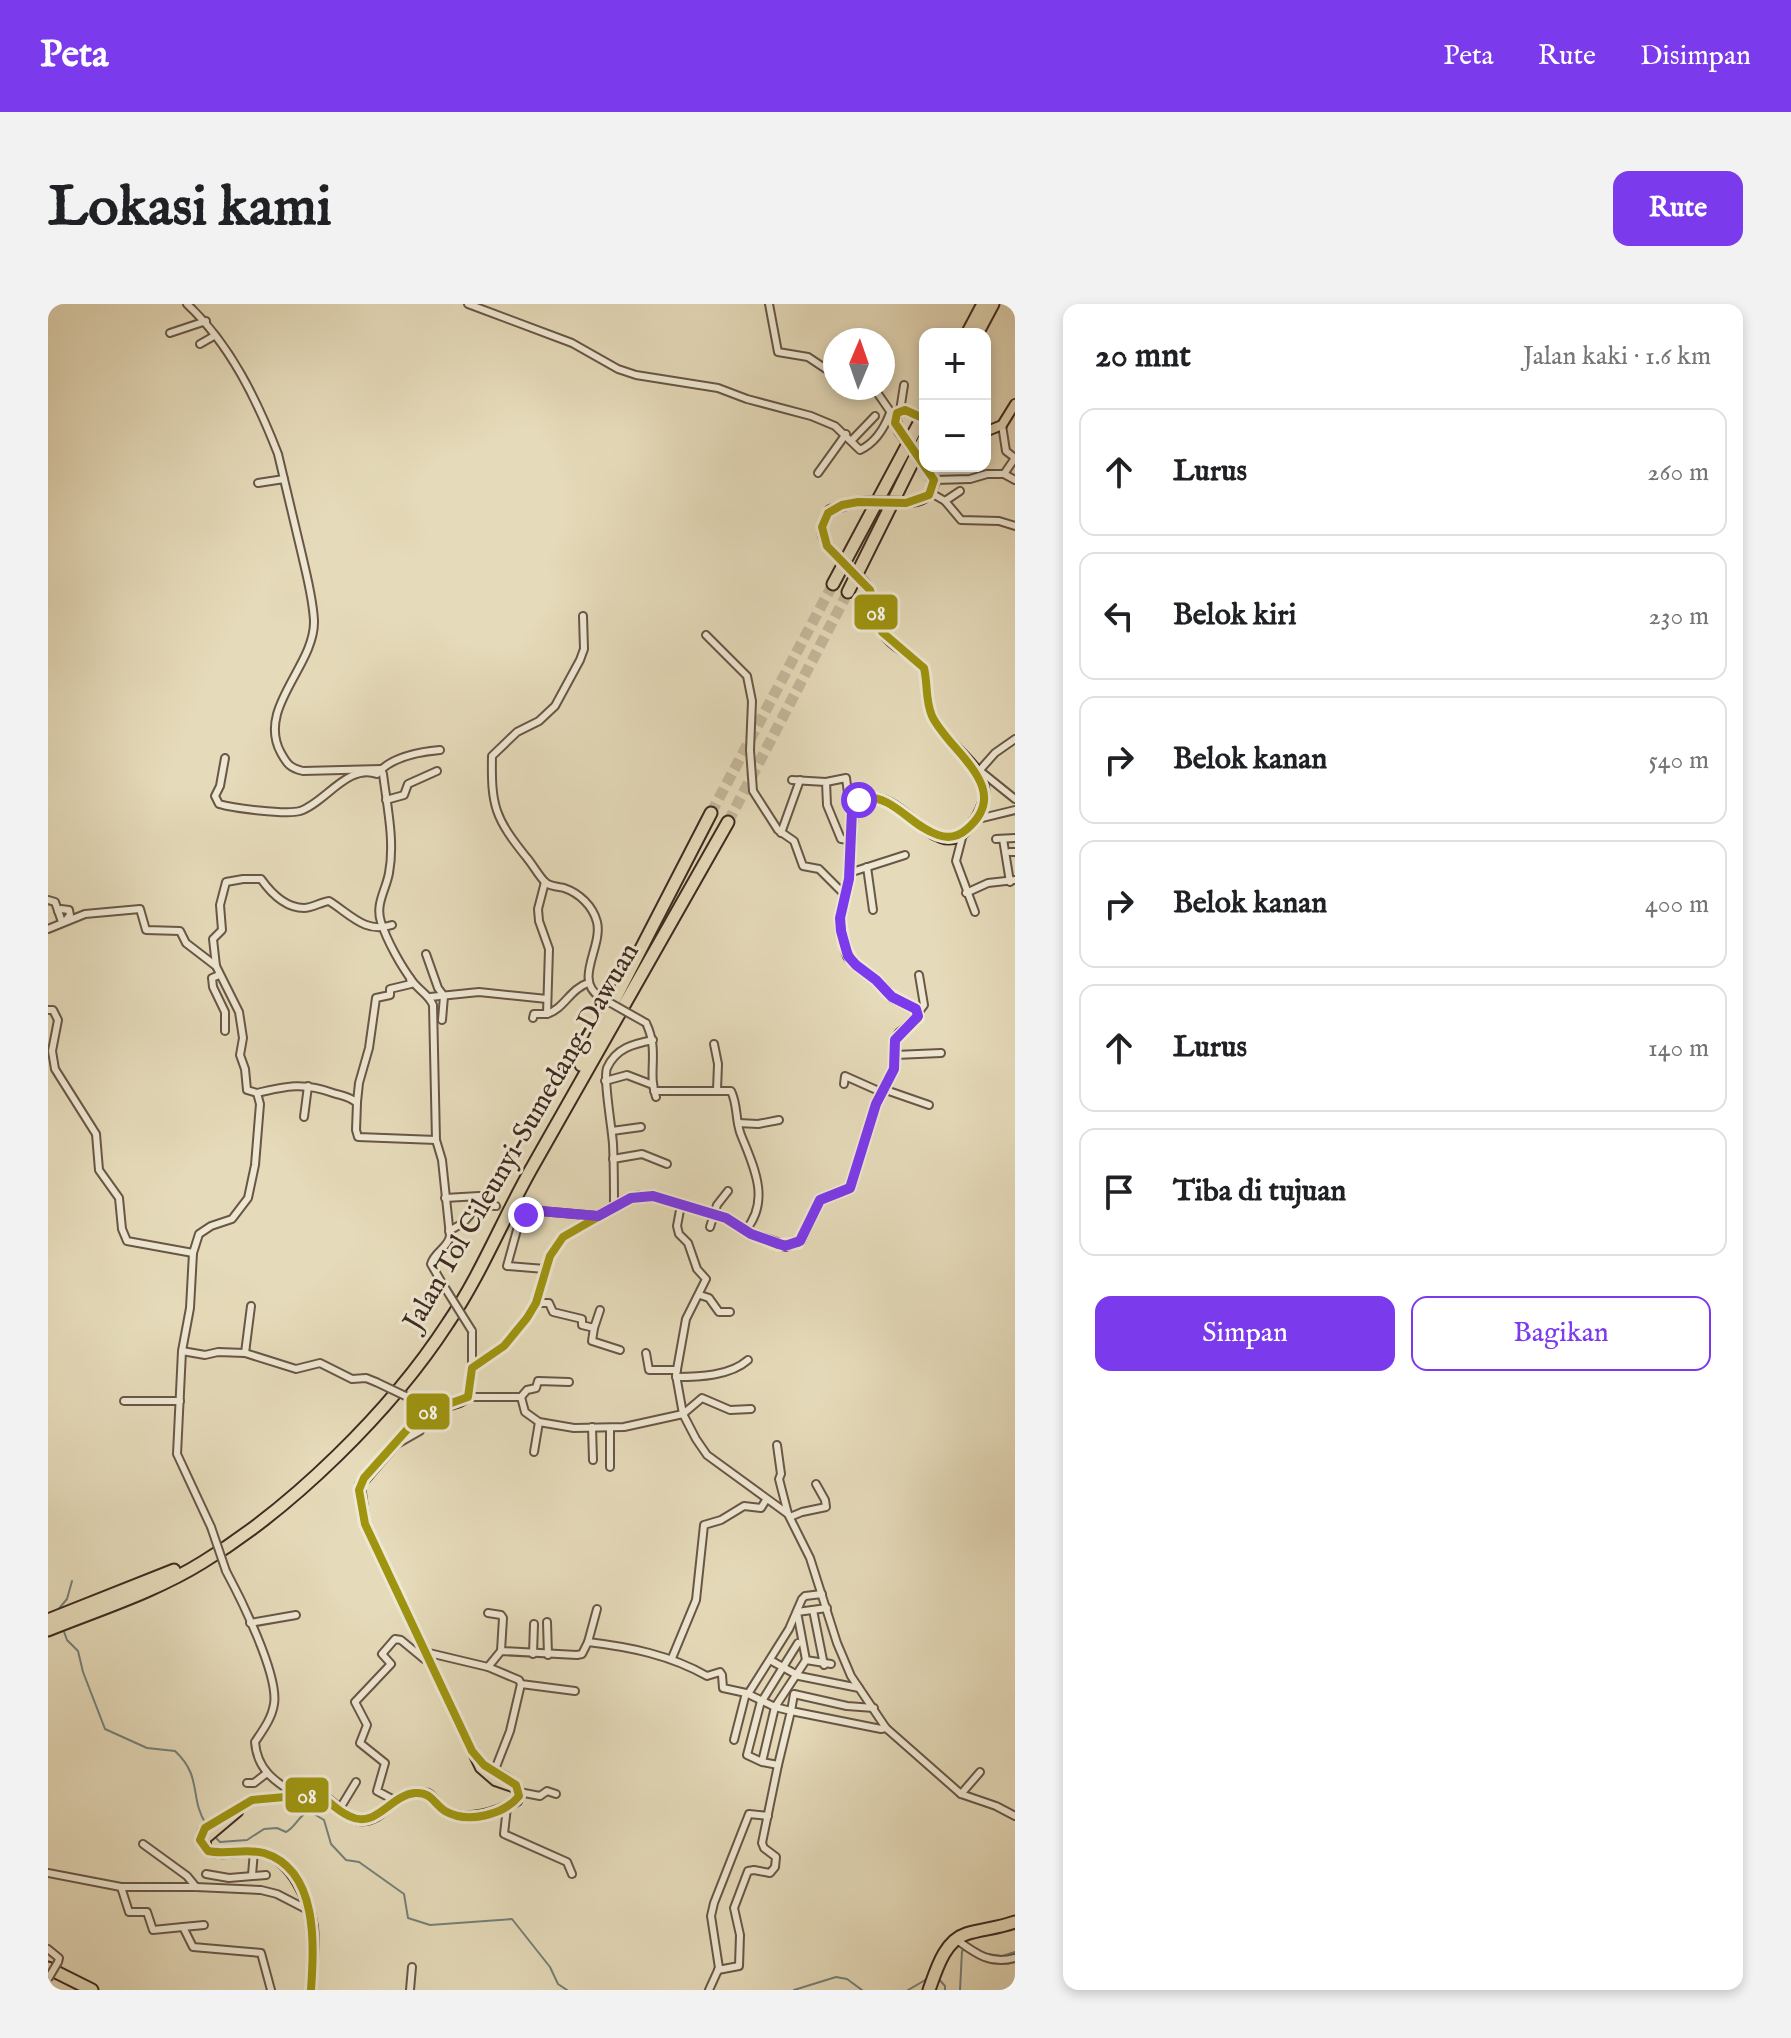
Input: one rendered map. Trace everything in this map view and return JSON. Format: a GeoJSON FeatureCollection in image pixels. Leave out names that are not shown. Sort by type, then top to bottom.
{"type":"FeatureCollection","features":[{"type":"Feature","properties":{"kind":"highway"},"geometry":{"type":"LineString","coordinates":[[975,328],[983,304]]}},
{"type":"Feature","properties":{"kind":"highway"},"geometry":{"type":"LineString","coordinates":[[975,328],[993,304]]}},
{"type":"Feature","properties":{"kind":"highway"},"geometry":{"type":"LineString","coordinates":[[833,584],[919,423]]}},
{"type":"Feature","properties":{"kind":"highway"},"geometry":{"type":"LineString","coordinates":[[848,592],[919,449]]}},
{"type":"Feature","properties":{"kind":"highway","name":"Jalan Tol Cileunyi–Sumedang–Dawuan"},"geometry":{"type":"LineString","coordinates":[[48,1620],[133,1592],[197,1557],[267,1507],[325,1458],[363,1421],[406,1370],[442,1321],[476,1264],[610,1013],[711,813]]}},
{"type":"Feature","properties":{"kind":"highway","name":"Jalan Tol Cileunyi–Sumedang–Dawuan"},"geometry":{"type":"LineString","coordinates":[[48,1630],[202,1563],[239,1539],[369,1424],[448,1324],[525,1180],[728,822]]}},
{"type":"Feature","properties":{"kind":"highway"},"geometry":{"type":"LineString","coordinates":[[932,1982],[941,1958],[964,1945],[968,1933],[1015,1922]]}},
{"type":"Feature","properties":{"kind":"highway"},"geometry":{"type":"LineString","coordinates":[[51,1968],[82,1990]]}},
{"type":"Feature","properties":{"kind":"highway"},"geometry":{"type":"LineString","coordinates":[[51,1968],[92,1990]]}},
{"type":"Feature","properties":{"kind":"main road"},"geometry":{"type":"LineString","coordinates":[[991,430],[1002,425],[1015,404]]}},
{"type":"Feature","properties":{"kind":"main road"},"geometry":{"type":"LineString","coordinates":[[518,1790],[488,1777],[477,1760],[366,1526],[359,1493],[364,1478],[421,1414],[464,1401],[468,1397],[472,1368],[507,1344],[536,1303],[545,1269],[563,1237],[631,1198],[644,1195],[730,1220],[745,1231],[778,1245],[791,1246],[800,1241],[820,1200],[850,1188],[882,1090],[894,1069],[896,1037],[916,1021],[918,1013],[892,997],[848,956],[840,918],[849,873],[852,810],[866,797],[879,798],[926,830],[949,839],[963,834],[985,802],[984,782],[979,771],[950,744],[928,705],[924,668],[882,632],[872,595],[864,582],[823,541],[821,527],[830,510],[860,501],[917,502],[931,493],[931,476],[899,431],[899,413],[919,418]]}},
{"type":"Feature","properties":{"kind":"main road"},"geometry":{"type":"LineString","coordinates":[[311,1990],[313,1931],[299,1887],[285,1865],[272,1856],[254,1851],[220,1854],[208,1851],[205,1842],[210,1830],[252,1800],[319,1794],[355,1819],[370,1819],[408,1793],[428,1794],[442,1809],[462,1815],[484,1814],[517,1801],[518,1790],[513,1782],[477,1760]]}},
{"type":"Feature","properties":{"kind":"street"},"geometry":{"type":"LineString","coordinates":[[187,304],[206,321],[241,372],[262,415],[278,454],[309,584],[314,625],[306,654],[276,718],[277,746],[288,765],[303,771],[381,769]]}},
{"type":"Feature","properties":{"kind":"street"},"geometry":{"type":"LineString","coordinates":[[468,304],[572,343],[618,369],[636,375],[718,388],[811,416],[835,426],[860,450],[869,446],[899,413],[904,385]]}},
{"type":"Feature","properties":{"kind":"street"},"geometry":{"type":"LineString","coordinates":[[769,304],[778,352],[808,357],[823,367]]}},
{"type":"Feature","properties":{"kind":"street"},"geometry":{"type":"LineString","coordinates":[[170,333],[206,321]]}},
{"type":"Feature","properties":{"kind":"street"},"geometry":{"type":"LineString","coordinates":[[200,344],[214,336]]}},
{"type":"Feature","properties":{"kind":"street"},"geometry":{"type":"LineString","coordinates":[[886,400],[899,413]]}},
{"type":"Feature","properties":{"kind":"street"},"geometry":{"type":"LineString","coordinates":[[852,440],[875,416]]}},
{"type":"Feature","properties":{"kind":"street"},"geometry":{"type":"LineString","coordinates":[[1002,425],[1006,451],[1015,458],[1004,474]]}},
{"type":"Feature","properties":{"kind":"street"},"geometry":{"type":"LineString","coordinates":[[818,473],[846,434]]}},
{"type":"Feature","properties":{"kind":"street"},"geometry":{"type":"LineString","coordinates":[[931,476],[970,479],[987,474],[1004,474],[1015,480]]}},
{"type":"Feature","properties":{"kind":"street"},"geometry":{"type":"LineString","coordinates":[[258,483],[284,479]]}},
{"type":"Feature","properties":{"kind":"street"},"geometry":{"type":"LineString","coordinates":[[945,501],[960,491]]}},
{"type":"Feature","properties":{"kind":"street"},"geometry":{"type":"LineString","coordinates":[[931,493],[945,501],[961,520],[999,521],[1015,526]]}},
{"type":"Feature","properties":{"kind":"street"},"geometry":{"type":"LineString","coordinates":[[583,616],[584,649],[555,706],[539,721],[517,732],[492,756],[492,796],[499,817],[545,882],[578,895],[595,916],[598,929],[588,983],[600,997],[646,1023],[653,1040],[654,1091]]}},
{"type":"Feature","properties":{"kind":"street"},"geometry":{"type":"LineString","coordinates":[[706,635],[747,676],[752,701],[750,750],[753,791],[781,833],[794,841],[803,866],[819,869],[845,895]]}},
{"type":"Feature","properties":{"kind":"street"},"geometry":{"type":"LineString","coordinates":[[1015,739],[995,753],[979,771],[1015,799]]}},
{"type":"Feature","properties":{"kind":"street"},"geometry":{"type":"LineString","coordinates":[[225,758],[215,796],[223,806],[300,811],[353,776],[366,772],[377,774],[406,756],[440,750]]}},
{"type":"Feature","properties":{"kind":"street"},"geometry":{"type":"LineString","coordinates":[[381,769],[391,850],[390,871],[379,912],[410,978],[430,997],[434,1014],[436,1140],[442,1160],[449,1231],[448,1242],[433,1257],[431,1264],[472,1331],[472,1368]]}},
{"type":"Feature","properties":{"kind":"street"},"geometry":{"type":"LineString","coordinates":[[386,800],[404,795],[408,784],[437,771]]}},
{"type":"Feature","properties":{"kind":"street"},"geometry":{"type":"LineString","coordinates":[[792,780],[826,782],[846,778],[848,793],[855,804]]}},
{"type":"Feature","properties":{"kind":"street"},"geometry":{"type":"LineString","coordinates":[[781,833],[800,780]]}},
{"type":"Feature","properties":{"kind":"street"},"geometry":{"type":"LineString","coordinates":[[826,782],[827,805],[841,839],[850,840]]}},
{"type":"Feature","properties":{"kind":"street"},"geometry":{"type":"LineString","coordinates":[[974,820],[1015,810]]}},
{"type":"Feature","properties":{"kind":"street"},"geometry":{"type":"LineString","coordinates":[[963,834],[956,861],[975,912]]}},
{"type":"Feature","properties":{"kind":"street"},"geometry":{"type":"LineString","coordinates":[[966,893],[988,883],[1012,881],[1000,839],[1015,838]]}},
{"type":"Feature","properties":{"kind":"street"},"geometry":{"type":"LineString","coordinates":[[849,873],[905,855]]}},
{"type":"Feature","properties":{"kind":"street"},"geometry":{"type":"LineString","coordinates":[[867,867],[873,910]]}},
{"type":"Feature","properties":{"kind":"street"},"geometry":{"type":"LineString","coordinates":[[357,1103],[345,1096],[308,1086],[295,1085],[257,1093],[247,1090],[240,1055],[243,1038],[239,1012],[230,990],[219,975],[213,939],[222,930],[220,905],[226,882],[243,879],[261,879],[275,902],[306,908],[329,901],[365,926],[384,928],[392,925]]}},
{"type":"Feature","properties":{"kind":"street"},"geometry":{"type":"LineString","coordinates":[[545,882],[538,909],[549,949],[547,1014]]}},
{"type":"Feature","properties":{"kind":"street"},"geometry":{"type":"LineString","coordinates":[[48,900],[55,902],[63,921]]}},
{"type":"Feature","properties":{"kind":"street"},"geometry":{"type":"LineString","coordinates":[[48,929],[85,914],[140,909],[145,929],[180,931],[186,943],[216,966]]}},
{"type":"Feature","properties":{"kind":"street"},"geometry":{"type":"LineString","coordinates":[[426,954],[444,996],[442,1020]]}},
{"type":"Feature","properties":{"kind":"street"},"geometry":{"type":"LineString","coordinates":[[219,975],[212,978],[212,984],[224,1008],[225,1031]]}},
{"type":"Feature","properties":{"kind":"street"},"geometry":{"type":"LineString","coordinates":[[918,1013],[924,1005],[919,975]]}},
{"type":"Feature","properties":{"kind":"street"},"geometry":{"type":"LineString","coordinates":[[410,978],[411,984],[390,989],[390,995],[376,998],[369,1048],[359,1083],[356,1130],[358,1137],[436,1140]]}},
{"type":"Feature","properties":{"kind":"street"},"geometry":{"type":"LineString","coordinates":[[533,1018],[534,1014],[558,1010],[577,988],[588,983]]}},
{"type":"Feature","properties":{"kind":"street"},"geometry":{"type":"LineString","coordinates":[[430,997],[479,992],[547,999]]}},
{"type":"Feature","properties":{"kind":"street"},"geometry":{"type":"LineString","coordinates":[[48,1010],[53,1010],[58,1020],[52,1051],[57,1075],[96,1134],[99,1170],[119,1198],[122,1229],[127,1241],[193,1253]]}},
{"type":"Feature","properties":{"kind":"street"},"geometry":{"type":"LineString","coordinates":[[614,1208],[610,1099],[605,1081],[607,1069],[623,1048],[653,1040]]}},
{"type":"Feature","properties":{"kind":"street"},"geometry":{"type":"LineString","coordinates":[[714,1044],[718,1064],[717,1090]]}},
{"type":"Feature","properties":{"kind":"street"},"geometry":{"type":"LineString","coordinates":[[895,1055],[941,1053]]}},
{"type":"Feature","properties":{"kind":"street"},"geometry":{"type":"LineString","coordinates":[[605,1081],[627,1075],[654,1091],[731,1091],[760,1194],[754,1220],[745,1231]]}},
{"type":"Feature","properties":{"kind":"street"},"geometry":{"type":"LineString","coordinates":[[844,1084],[845,1076],[929,1105]]}},
{"type":"Feature","properties":{"kind":"street"},"geometry":{"type":"LineString","coordinates":[[304,1117],[308,1086]]}},
{"type":"Feature","properties":{"kind":"street"},"geometry":{"type":"LineString","coordinates":[[257,1093],[260,1104],[255,1165],[248,1198],[232,1219],[204,1229],[199,1234],[193,1253],[190,1308],[182,1351],[177,1454],[211,1527],[275,1694],[268,1723],[255,1744],[260,1765],[298,1796]]}},
{"type":"Feature","properties":{"kind":"street"},"geometry":{"type":"LineString","coordinates":[[738,1123],[758,1124],[779,1120]]}},
{"type":"Feature","properties":{"kind":"street"},"geometry":{"type":"LineString","coordinates":[[612,1131],[641,1127]]}},
{"type":"Feature","properties":{"kind":"street"},"geometry":{"type":"LineString","coordinates":[[613,1159],[642,1154],[667,1164]]}},
{"type":"Feature","properties":{"kind":"street"},"geometry":{"type":"LineString","coordinates":[[710,1227],[720,1200],[728,1191]]}},
{"type":"Feature","properties":{"kind":"street"},"geometry":{"type":"LineString","coordinates":[[445,1198],[479,1196],[481,1204]]}},
{"type":"Feature","properties":{"kind":"street"},"geometry":{"type":"LineString","coordinates":[[481,1204],[496,1206]]}},
{"type":"Feature","properties":{"kind":"street"},"geometry":{"type":"LineString","coordinates":[[449,1231],[463,1223],[481,1204]]}},
{"type":"Feature","properties":{"kind":"street"},"geometry":{"type":"LineString","coordinates":[[681,1205],[677,1226],[679,1234],[688,1243],[697,1269],[706,1279],[686,1319],[676,1374],[683,1414],[707,1455],[789,1516]]}},
{"type":"Feature","properties":{"kind":"street"},"geometry":{"type":"LineString","coordinates":[[545,1269],[507,1266],[519,1219],[529,1210],[598,1216]]}},
{"type":"Feature","properties":{"kind":"street"},"geometry":{"type":"LineString","coordinates":[[419,1262],[431,1264]]}},
{"type":"Feature","properties":{"kind":"street"},"geometry":{"type":"LineString","coordinates":[[700,1295],[711,1299],[719,1312],[730,1312]]}},
{"type":"Feature","properties":{"kind":"street"},"geometry":{"type":"LineString","coordinates":[[536,1303],[549,1303],[553,1312],[582,1319],[582,1325],[594,1328]]}},
{"type":"Feature","properties":{"kind":"street"},"geometry":{"type":"LineString","coordinates":[[245,1353],[251,1306]]}},
{"type":"Feature","properties":{"kind":"street"},"geometry":{"type":"LineString","coordinates":[[600,1310],[592,1341],[620,1350]]}},
{"type":"Feature","properties":{"kind":"street"},"geometry":{"type":"LineString","coordinates":[[182,1351],[205,1355],[245,1353],[291,1369],[320,1363],[352,1379],[366,1378],[438,1409]]}},
{"type":"Feature","properties":{"kind":"street"},"geometry":{"type":"LineString","coordinates":[[646,1353],[649,1370],[676,1374],[725,1372],[748,1360]]}},
{"type":"Feature","properties":{"kind":"street"},"geometry":{"type":"LineString","coordinates":[[468,1397],[521,1397],[527,1390],[536,1388],[538,1381],[569,1382]]}},
{"type":"Feature","properties":{"kind":"street"},"geometry":{"type":"LineString","coordinates":[[521,1397],[525,1412],[539,1422],[554,1426],[610,1428],[683,1414],[702,1398],[730,1410],[751,1409]]}},
{"type":"Feature","properties":{"kind":"street"},"geometry":{"type":"LineString","coordinates":[[124,1401],[180,1401]]}},
{"type":"Feature","properties":{"kind":"street"},"geometry":{"type":"LineString","coordinates":[[418,1402],[421,1414]]}},
{"type":"Feature","properties":{"kind":"street"},"geometry":{"type":"LineString","coordinates":[[534,1452],[539,1422]]}},
{"type":"Feature","properties":{"kind":"street"},"geometry":{"type":"LineString","coordinates":[[592,1427],[593,1460]]}},
{"type":"Feature","properties":{"kind":"street"},"geometry":{"type":"LineString","coordinates":[[610,1428],[610,1467]]}},
{"type":"Feature","properties":{"kind":"street"},"geometry":{"type":"LineString","coordinates":[[396,1442],[400,1443],[420,1431]]}},
{"type":"Feature","properties":{"kind":"street"},"geometry":{"type":"LineString","coordinates":[[777,1445],[779,1479],[789,1516],[810,1558],[851,1676],[886,1728],[961,1794],[1015,1816]]}},
{"type":"Feature","properties":{"kind":"street"},"geometry":{"type":"LineString","coordinates":[[789,1516],[826,1507],[816,1484]]}},
{"type":"Feature","properties":{"kind":"street"},"geometry":{"type":"LineString","coordinates":[[672,1658],[695,1605],[704,1525],[721,1520],[744,1506],[761,1508],[766,1500]]}},
{"type":"Feature","properties":{"kind":"street"},"geometry":{"type":"LineString","coordinates":[[734,1740],[747,1694],[770,1660],[804,1597],[822,1594]]}},
{"type":"Feature","properties":{"kind":"street"},"geometry":{"type":"LineString","coordinates":[[797,1612],[827,1608]]}},
{"type":"Feature","properties":{"kind":"street"},"geometry":{"type":"LineString","coordinates":[[501,1651],[580,1655],[588,1642],[597,1609]]}},
{"type":"Feature","properties":{"kind":"street"},"geometry":{"type":"LineString","coordinates":[[806,1660],[828,1664],[813,1610]]}},
{"type":"Feature","properties":{"kind":"street"},"geometry":{"type":"LineString","coordinates":[[762,1762],[775,1707],[806,1660],[797,1612]]}},
{"type":"Feature","properties":{"kind":"street"},"geometry":{"type":"LineString","coordinates":[[488,1613],[503,1618],[501,1651],[488,1667]]}},
{"type":"Feature","properties":{"kind":"street"},"geometry":{"type":"LineString","coordinates":[[250,1623],[296,1615]]}},
{"type":"Feature","properties":{"kind":"street"},"geometry":{"type":"LineString","coordinates":[[547,1622],[548,1655]]}},
{"type":"Feature","properties":{"kind":"street"},"geometry":{"type":"LineString","coordinates":[[533,1654],[534,1624]]}},
{"type":"Feature","properties":{"kind":"street"},"geometry":{"type":"LineString","coordinates":[[394,1800],[377,1791],[385,1763],[360,1743],[367,1725],[355,1702],[391,1664],[382,1654],[395,1639],[424,1659],[426,1654],[488,1667],[519,1680],[521,1684],[575,1691]]}},
{"type":"Feature","properties":{"kind":"street"},"geometry":{"type":"LineString","coordinates":[[588,1642],[672,1658],[707,1676],[720,1672],[724,1688],[747,1694],[775,1707],[886,1728]]}},
{"type":"Feature","properties":{"kind":"street"},"geometry":{"type":"LineString","coordinates":[[778,1765],[747,1756],[762,1701],[798,1643]]}},
{"type":"Feature","properties":{"kind":"street"},"geometry":{"type":"LineString","coordinates":[[770,1660],[798,1675],[859,1688]]}},
{"type":"Feature","properties":{"kind":"street"},"geometry":{"type":"LineString","coordinates":[[718,1970],[739,1966],[740,1935],[734,1908],[748,1871],[770,1873],[775,1867],[776,1857],[762,1846],[798,1675]]}},
{"type":"Feature","properties":{"kind":"street"},"geometry":{"type":"LineString","coordinates":[[494,1772],[510,1731],[521,1684]]}},
{"type":"Feature","properties":{"kind":"street"},"geometry":{"type":"LineString","coordinates":[[794,1694],[847,1706],[874,1708]]}},
{"type":"Feature","properties":{"kind":"street"},"geometry":{"type":"LineString","coordinates":[[844,1721],[847,1706]]}},
{"type":"Feature","properties":{"kind":"street"},"geometry":{"type":"LineString","coordinates":[[961,1794],[980,1772]]}},
{"type":"Feature","properties":{"kind":"street"},"geometry":{"type":"LineString","coordinates":[[247,1783],[254,1783],[267,1773]]}},
{"type":"Feature","properties":{"kind":"street"},"geometry":{"type":"LineString","coordinates":[[339,1810],[356,1782]]}},
{"type":"Feature","properties":{"kind":"street"},"geometry":{"type":"LineString","coordinates":[[518,1790],[540,1796],[547,1791],[556,1794]]}},
{"type":"Feature","properties":{"kind":"street"},"geometry":{"type":"LineString","coordinates":[[507,1807],[504,1834],[567,1862],[572,1874]]}},
{"type":"Feature","properties":{"kind":"street"},"geometry":{"type":"LineString","coordinates":[[709,1989],[718,1970],[711,1916],[714,1903],[749,1814],[768,1816]]}},
{"type":"Feature","properties":{"kind":"street"},"geometry":{"type":"LineString","coordinates":[[143,1844],[187,1876],[196,1887]]}},
{"type":"Feature","properties":{"kind":"street"},"geometry":{"type":"LineString","coordinates":[[252,1875],[254,1851]]}},
{"type":"Feature","properties":{"kind":"street"},"geometry":{"type":"LineString","coordinates":[[48,1873],[121,1887],[261,1890],[277,1894],[308,1910]]}},
{"type":"Feature","properties":{"kind":"street"},"geometry":{"type":"LineString","coordinates":[[206,1874],[223,1878],[266,1875]]}},
{"type":"Feature","properties":{"kind":"street"},"geometry":{"type":"LineString","coordinates":[[121,1887],[130,1912],[147,1912],[153,1930],[204,1925]]}},
{"type":"Feature","properties":{"kind":"street"},"geometry":{"type":"LineString","coordinates":[[183,1927],[193,1947],[261,1953],[271,1990]]}},
{"type":"Feature","properties":{"kind":"street"},"geometry":{"type":"LineString","coordinates":[[964,1945],[984,1959],[999,1961],[1015,1958]]}},
{"type":"Feature","properties":{"kind":"street"},"geometry":{"type":"LineString","coordinates":[[48,1949],[59,1958],[51,1968],[48,1979]]}},
{"type":"Feature","properties":{"kind":"street"},"geometry":{"type":"LineString","coordinates":[[410,1990],[412,1967]]}},
{"type":"Feature","properties":{"kind":"waterway"},"geometry":{"type":"LineString","coordinates":[[57,1611],[67,1599],[72,1581]]}},
{"type":"Feature","properties":{"kind":"waterway"},"geometry":{"type":"LineString","coordinates":[[63,1629],[67,1640],[78,1651],[105,1729],[147,1748],[175,1751],[193,1779],[198,1805],[206,1824]]}},
{"type":"Feature","properties":{"kind":"waterway"},"geometry":{"type":"LineString","coordinates":[[214,1836],[220,1842],[247,1840],[264,1829],[277,1828],[286,1832],[309,1811],[324,1820],[331,1844],[346,1860],[359,1862],[404,1894],[408,1918],[430,1925],[512,1919],[550,1967],[558,1984],[567,1990]]}},
{"type":"Feature","properties":{"kind":"waterway"},"geometry":{"type":"LineString","coordinates":[[960,1990],[962,1951],[965,1949]]}},
{"type":"Feature","properties":{"kind":"waterway"},"geometry":{"type":"LineString","coordinates":[[981,1953],[1002,1956],[1015,1952]]}},
{"type":"Feature","properties":{"kind":"waterway"},"geometry":{"type":"LineString","coordinates":[[794,1990],[836,1977],[847,1979],[862,1990]]}},
{"type":"Feature","properties":{"kind":"waterway"},"geometry":{"type":"LineString","coordinates":[[938,1978],[945,1990]]}},
{"type":"Feature","properties":{"kind":"waterway"},"geometry":{"type":"LineString","coordinates":[[908,1990],[927,1979]]}},
{"type":"Feature","properties":{"kind":"tunnel"},"geometry":{"type":"LineString","coordinates":[[711,813],[833,584]]}},
{"type":"Feature","properties":{"kind":"tunnel"},"geometry":{"type":"LineString","coordinates":[[728,822],[848,592]]}},
{"type":"Feature","properties":{"kind":"tunnel"},"geometry":{"type":"LineString","coordinates":[[496,1206],[518,1218]]}},
{"type":"Feature","properties":{"kind":"transit line","name":"08"},"geometry":{"type":"LineString","coordinates":[[919,416],[905,410],[897,413],[895,423],[919,458]]}},
{"type":"Feature","properties":{"kind":"transit line","name":"08"},"geometry":{"type":"LineString","coordinates":[[311,1990],[312,1932],[304,1892],[295,1875],[282,1862],[264,1853],[208,1851],[200,1840],[205,1828],[252,1800],[319,1794],[349,1816],[367,1819],[398,1799],[415,1793],[425,1794],[445,1811],[464,1817],[495,1813],[519,1796],[516,1785],[484,1765],[472,1751],[365,1524],[359,1490],[364,1478],[421,1414],[468,1397],[472,1368],[504,1346],[527,1318],[536,1303],[550,1256],[563,1237],[631,1198],[653,1196],[726,1218],[751,1234],[778,1245],[798,1243],[820,1200],[850,1188],[876,1104],[894,1069],[895,1040],[918,1018],[916,1009],[887,993],[853,962],[844,945],[840,918],[849,879],[852,810],[862,797],[873,798],[893,806],[928,831],[953,836],[967,829],[980,814],[984,799],[982,785],[974,771],[932,716],[924,668],[882,632],[870,590],[827,546],[822,527],[828,513],[842,505],[858,502],[906,503],[929,495],[934,480],[929,472]]}},
{"type":"Feature","properties":{"kind":"route"},"geometry":{"type":"LineString","coordinates":[[526,1215],[529,1210],[598,1216],[631,1198],[653,1196],[726,1218],[761,1239],[791,1246],[802,1238],[820,1200],[850,1188],[876,1104],[894,1069],[895,1040],[918,1016],[916,1009],[892,997],[853,962],[848,956],[841,931],[840,918],[849,879],[852,810],[859,800]]}}]}
